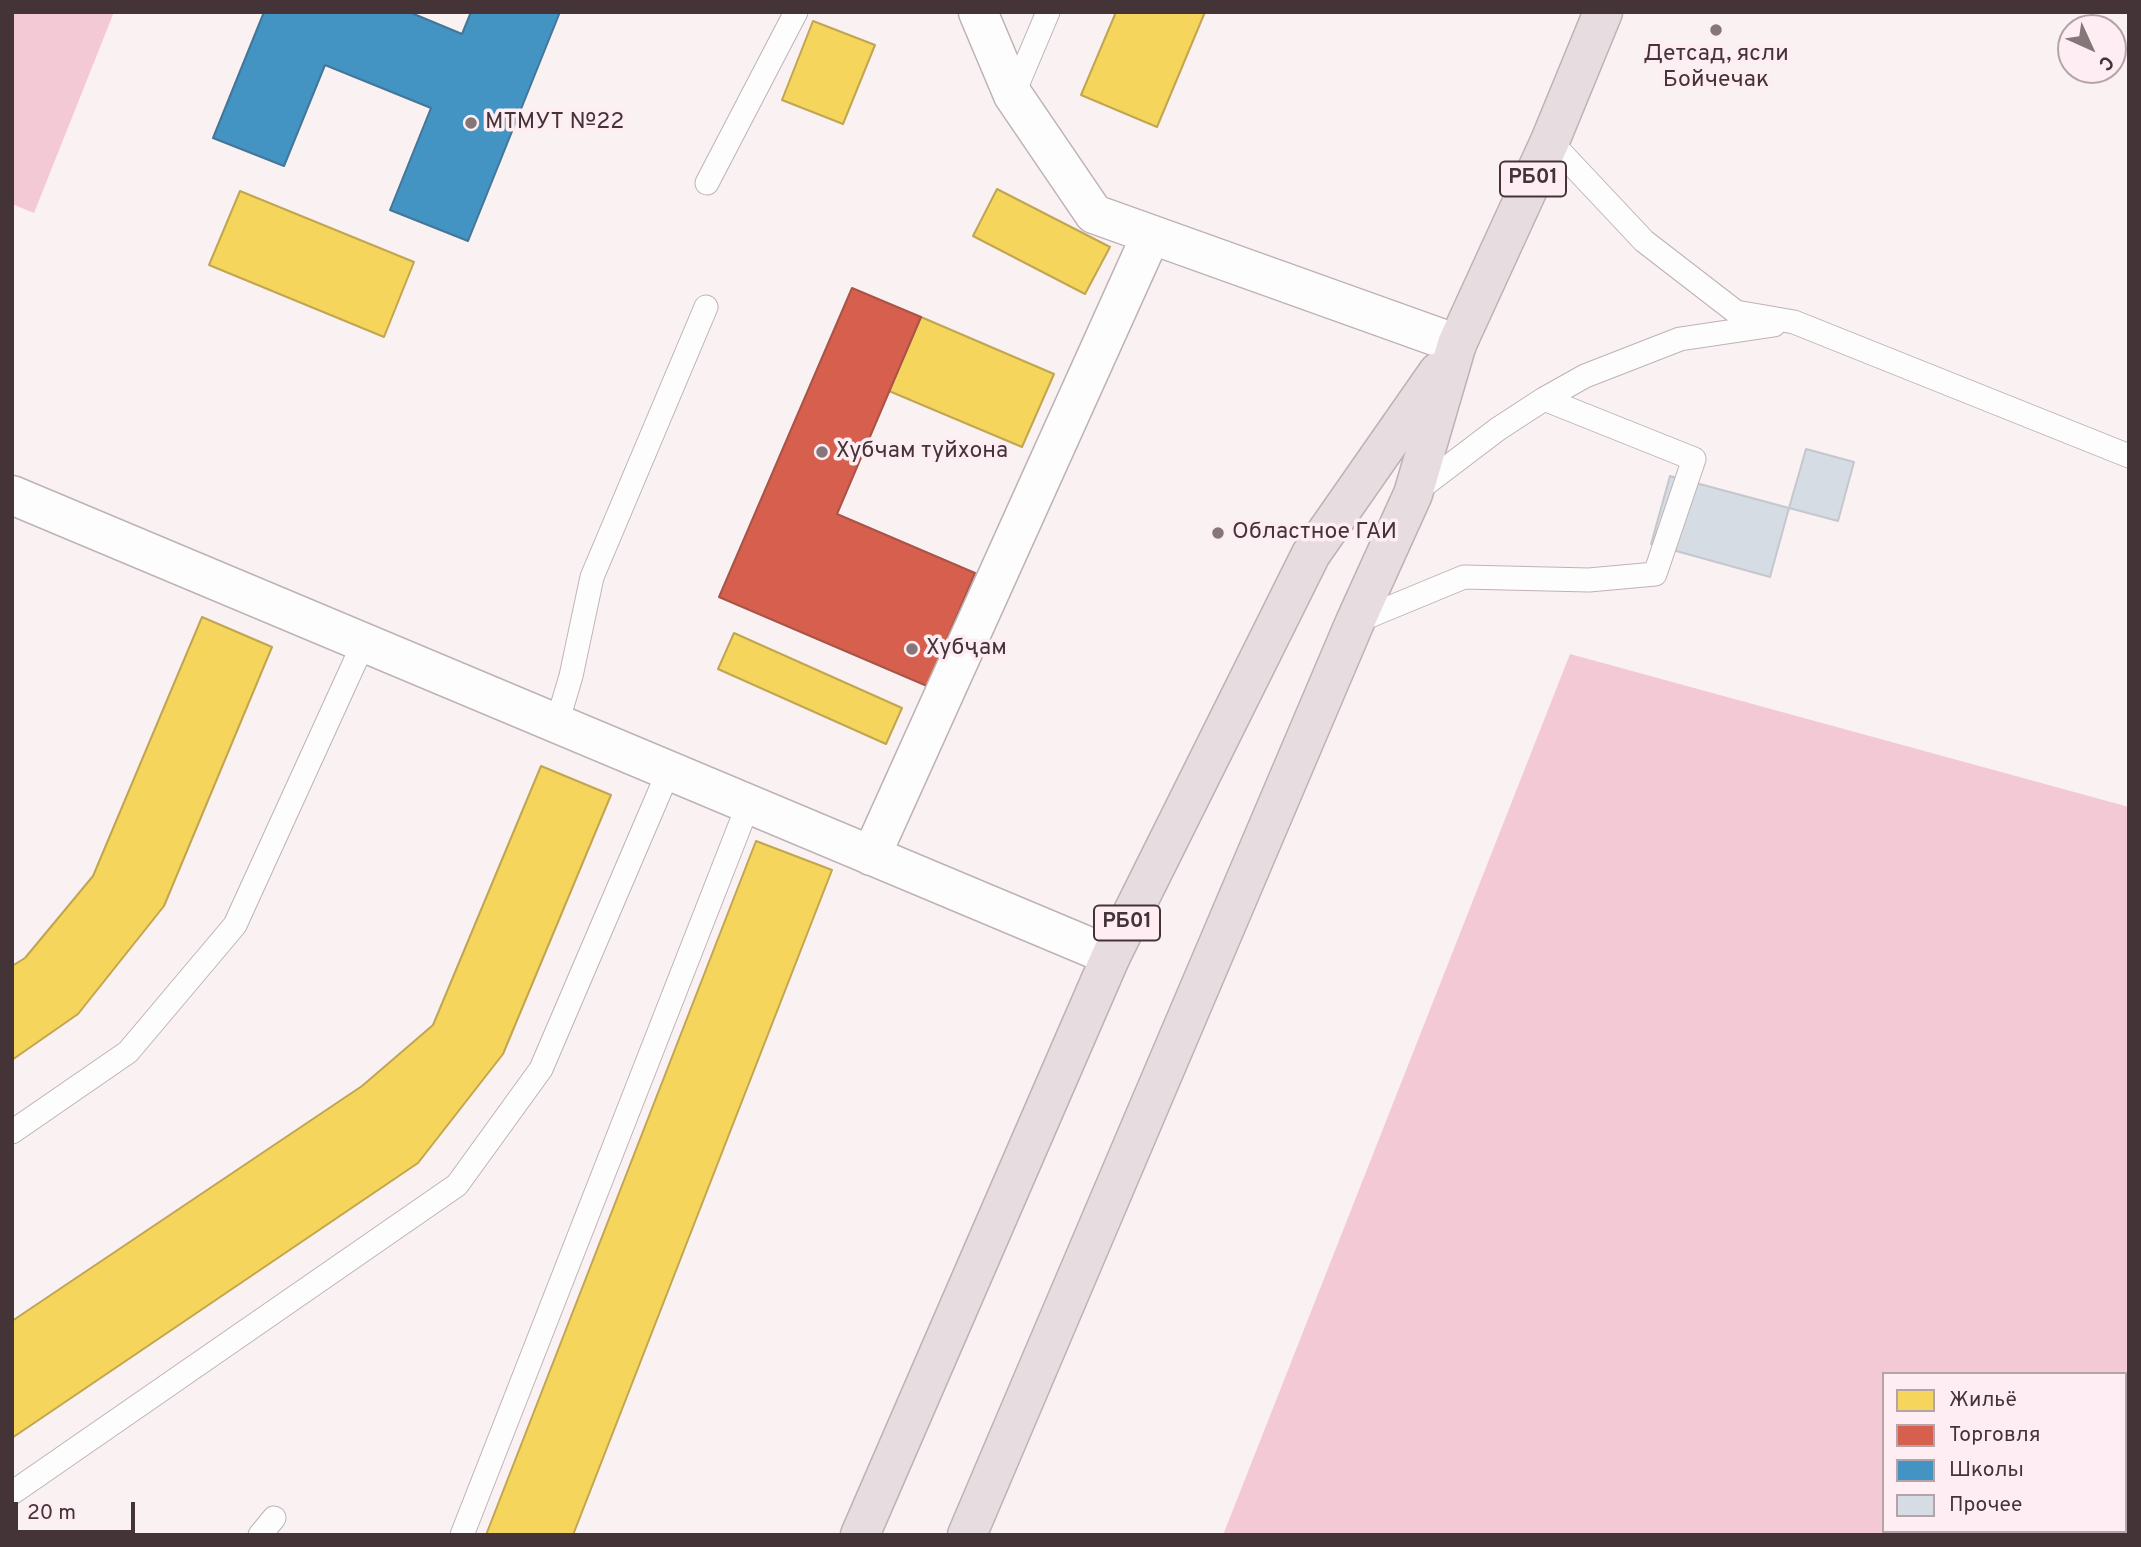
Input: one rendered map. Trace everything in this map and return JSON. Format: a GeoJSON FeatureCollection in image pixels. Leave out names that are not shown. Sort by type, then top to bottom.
{"type":"FeatureCollection","features":[{"type":"Feature","properties":{"kind":"highway","name":"РБ01"},"geometry":{"type":"LineString","coordinates":[[967,1535],[1355,622],[1413,494],[1457,344],[1550,141],[1603,12]]}},
{"type":"Feature","properties":{"kind":"highway","name":"РБ01"},"geometry":{"type":"LineString","coordinates":[[860,1535],[1111,956],[1311,554],[1457,344]]}},
{"type":"Feature","properties":{"kind":"street"},"geometry":{"type":"LineString","coordinates":[[978,12],[1013,95],[1094,214],[1457,344]]}},
{"type":"Feature","properties":{"kind":"street"},"geometry":{"type":"LineString","coordinates":[[871,856],[1151,235]]}},
{"type":"Feature","properties":{"kind":"street"},"geometry":{"type":"LineString","coordinates":[[12,495],[1111,956]]}},
{"type":"Feature","properties":{"kind":"lane"},"geometry":{"type":"LineString","coordinates":[[707,183],[796,12]]}},
{"type":"Feature","properties":{"kind":"lane"},"geometry":{"type":"LineString","coordinates":[[1013,95],[1048,12]]}},
{"type":"Feature","properties":{"kind":"lane"},"geometry":{"type":"LineString","coordinates":[[1550,141],[1644,241],[1736,312],[1794,322],[2129,456]]}},
{"type":"Feature","properties":{"kind":"lane"},"geometry":{"type":"LineString","coordinates":[[557,723],[571,676],[592,577],[706,307]]}},
{"type":"Feature","properties":{"kind":"lane"},"geometry":{"type":"LineString","coordinates":[[1413,494],[1498,429],[1585,376],[1680,340],[1794,322]]}},
{"type":"Feature","properties":{"kind":"lane"},"geometry":{"type":"LineString","coordinates":[[1355,622],[1464,577],[1590,580],[1655,573],[1693,459],[1544,399]]}},
{"type":"Feature","properties":{"kind":"lane"},"geometry":{"type":"LineString","coordinates":[[12,1132],[128,1052],[235,925],[364,642]]}},
{"type":"Feature","properties":{"kind":"lane"},"geometry":{"type":"LineString","coordinates":[[12,1493],[457,1185],[541,1069],[669,770]]}},
{"type":"Feature","properties":{"kind":"lane"},"geometry":{"type":"LineString","coordinates":[[461,1535],[748,805]]}},
{"type":"Feature","properties":{"kind":"shaded area"},"geometry":{"type":"Polygon","coordinates":[[[12,12],[114,12],[34,213],[12,204],[12,12]]]}},
{"type":"Feature","properties":{"kind":"shaded area"},"geometry":{"type":"Polygon","coordinates":[[[1570,654],[2129,807],[2129,1535],[1223,1535],[1570,654]]]}},
{"type":"Feature","properties":{"kind":"building: Жильё"},"geometry":{"type":"Polygon","coordinates":[[[1116,12],[1205,12],[1157,127],[1081,95],[1116,12]]]}},
{"type":"Feature","properties":{"kind":"building: Жильё"},"geometry":{"type":"Polygon","coordinates":[[[813,21],[875,45],[843,124],[782,100],[813,21]]]}},
{"type":"Feature","properties":{"kind":"building: Жильё"},"geometry":{"type":"Polygon","coordinates":[[[997,189],[1110,247],[1085,294],[973,236],[997,189]]]}},
{"type":"Feature","properties":{"kind":"building: Жильё"},"geometry":{"type":"Polygon","coordinates":[[[240,191],[414,262],[384,337],[209,265],[240,191]]]}},
{"type":"Feature","properties":{"kind":"building: Жильё"},"geometry":{"type":"Polygon","coordinates":[[[921,317],[1054,374],[1022,447],[889,391],[921,317]]]}},
{"type":"Feature","properties":{"kind":"building: Жильё"},"geometry":{"type":"Polygon","coordinates":[[[202,617],[272,647],[164,906],[78,1014],[12,1060],[12,966],[25,958],[93,876],[202,617]]]}},
{"type":"Feature","properties":{"kind":"building: Жильё"},"geometry":{"type":"Polygon","coordinates":[[[734,633],[902,708],[886,744],[718,669],[734,633]]]}},
{"type":"Feature","properties":{"kind":"building: Жильё"},"geometry":{"type":"Polygon","coordinates":[[[541,766],[611,795],[503,1054],[418,1163],[12,1438],[12,1321],[362,1086],[433,1025],[541,766]]]}},
{"type":"Feature","properties":{"kind":"building: Жильё"},"geometry":{"type":"Polygon","coordinates":[[[756,841],[832,870],[573,1535],[486,1535],[756,841]]]}},
{"type":"Feature","properties":{"kind":"building: Торговля","name":"Хубчам туйхона"},"geometry":{"type":"Polygon","coordinates":[[[852,288],[921,317],[837,514],[975,573],[927,686],[719,597],[852,288]]]}},
{"type":"Feature","properties":{"kind":"building: Школы","name":"МТМУТ №22"},"geometry":{"type":"Polygon","coordinates":[[[264,12],[409,12],[462,34],[471,12],[560,12],[468,241],[390,210],[431,108],[325,65],[284,166],[213,138],[264,12]]]}},
{"type":"Feature","properties":{"kind":"building: Прочее"},"geometry":{"type":"Polygon","coordinates":[[[1806,449],[1854,462],[1838,521],[1789,508],[1806,449]]]}},
{"type":"Feature","properties":{"kind":"building: Прочее"},"geometry":{"type":"Polygon","coordinates":[[[1670,476],[1789,508],[1770,577],[1651,544],[1670,476]]]}},
{"type":"Feature","properties":{"kind":"place","name":"Детсад, ясли Бойчечак"},"geometry":{"type":"Point","coordinates":[1716,30]}},
{"type":"Feature","properties":{"kind":"place","name":"МТМУТ №22"},"geometry":{"type":"Point","coordinates":[471,123]}},
{"type":"Feature","properties":{"kind":"place","name":"Хубчам туйхона"},"geometry":{"type":"Point","coordinates":[822,452]}},
{"type":"Feature","properties":{"kind":"place","name":"Областное ГАИ"},"geometry":{"type":"Point","coordinates":[1218,533]}},
{"type":"Feature","properties":{"kind":"place","name":"Хубҷам"},"geometry":{"type":"Point","coordinates":[912,649]}}]}
